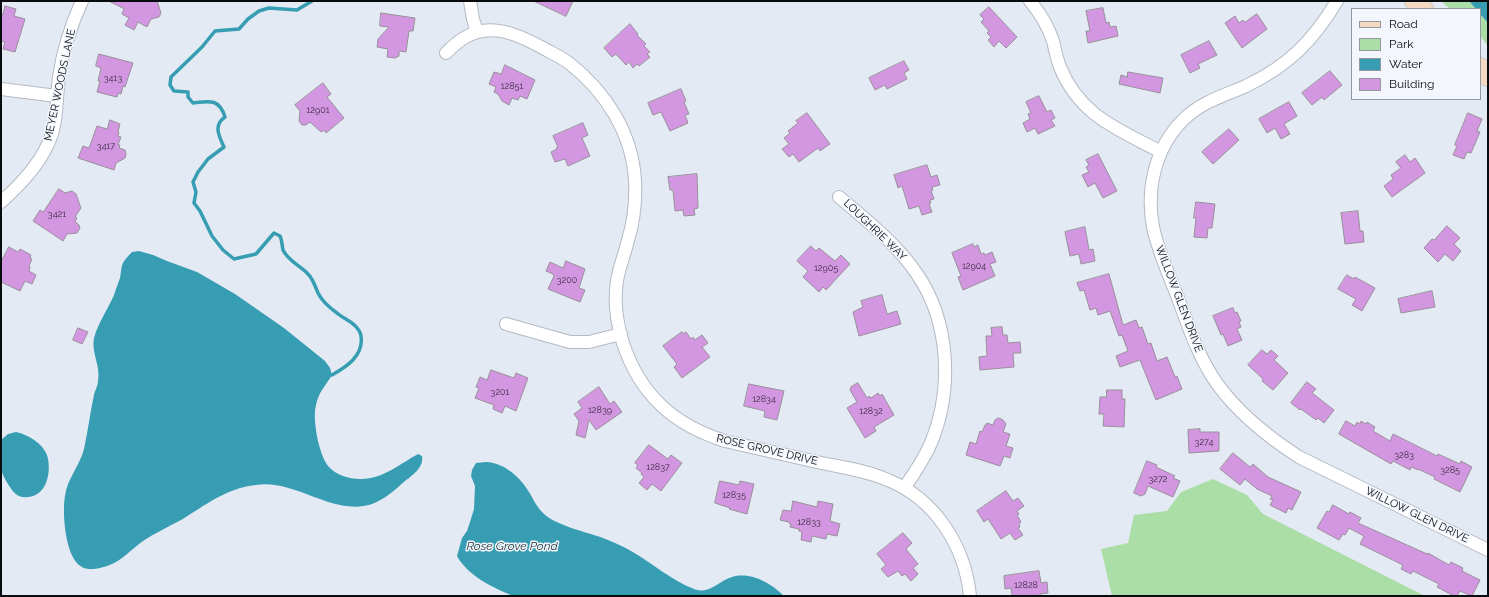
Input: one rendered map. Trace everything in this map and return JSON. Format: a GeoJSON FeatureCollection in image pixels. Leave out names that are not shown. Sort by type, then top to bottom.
{"type":"FeatureCollection","features":[{"type":"Feature","properties":{"kind":"street","name":"MEYER WOODS LANE"},"geometry":{"type":"LineString","coordinates":[[1,202],[31,170],[48,145],[54,125],[57,96],[66,44],[71,26],[82,1]]}},
{"type":"Feature","properties":{"kind":"street"},"geometry":{"type":"LineString","coordinates":[[470,1],[473,20],[477,32]]}},
{"type":"Feature","properties":{"kind":"street"},"geometry":{"type":"LineString","coordinates":[[1030,1],[1046,23],[1066,82],[1087,109],[1101,120],[1161,152]]}},
{"type":"Feature","properties":{"kind":"street","name":"WILLOW GLEN DRIVE"},"geometry":{"type":"LineString","coordinates":[[1337,1],[1319,29],[1304,46],[1286,62],[1273,72],[1207,102],[1193,111],[1178,126],[1161,152],[1155,170],[1151,188],[1153,227],[1158,245],[1194,342],[1202,358],[1219,386],[1238,409],[1255,426],[1299,457],[1488,550]]}},
{"type":"Feature","properties":{"kind":"street"},"geometry":{"type":"LineString","coordinates":[[1413,1],[1424,8]]}},
{"type":"Feature","properties":{"kind":"street","name":"ROSE GROVE DRIVE"},"geometry":{"type":"LineString","coordinates":[[446,53],[464,38],[477,32],[492,30],[512,33],[568,62],[590,81],[608,102],[622,127],[629,146],[634,167],[635,195],[632,224],[617,282],[617,312],[621,334],[628,357],[635,372],[644,386],[664,409],[676,419],[706,436],[877,476],[904,488],[926,505],[948,532],[963,562],[970,596]]}},
{"type":"Feature","properties":{"kind":"street"},"geometry":{"type":"LineString","coordinates":[[1481,68],[1488,78]]}},
{"type":"Feature","properties":{"kind":"street"},"geometry":{"type":"LineString","coordinates":[[1,89],[57,96]]}},
{"type":"Feature","properties":{"kind":"street","name":"LOUGHRIE WAY"},"geometry":{"type":"LineString","coordinates":[[839,197],[889,241],[908,262],[926,289],[933,303],[941,332],[944,349],[945,382],[940,416],[925,455],[904,488]]}},
{"type":"Feature","properties":{"kind":"street"},"geometry":{"type":"LineString","coordinates":[[506,324],[574,342],[589,342],[621,334]]}},
{"type":"Feature","properties":{"kind":"green space"},"geometry":{"type":"Polygon","coordinates":[[[1441,1],[1469,1],[1475,8],[1449,8],[1441,1]]]}},
{"type":"Feature","properties":{"kind":"green space"},"geometry":{"type":"Polygon","coordinates":[[[1481,15],[1488,23],[1488,46],[1481,37],[1481,15]]]}},
{"type":"Feature","properties":{"kind":"green space"},"geometry":{"type":"Polygon","coordinates":[[[1213,479],[1247,495],[1263,514],[1425,596],[1112,596],[1101,549],[1128,543],[1134,515],[1167,511],[1181,492],[1213,479]]]}},
{"type":"Feature","properties":{"kind":"water"},"geometry":{"type":"Polygon","coordinates":[[[1469,1],[1488,1],[1488,23],[1481,15],[1481,8],[1475,8],[1469,1]]]}},
{"type":"Feature","properties":{"kind":"water"},"geometry":{"type":"Polygon","coordinates":[[[139,251],[197,272],[235,294],[284,328],[325,361],[330,368],[332,375],[318,397],[315,419],[317,437],[322,455],[325,462],[332,470],[347,477],[368,479],[390,471],[418,454],[422,456],[420,467],[394,491],[381,500],[372,504],[357,507],[343,506],[286,487],[256,485],[245,487],[226,493],[148,538],[114,563],[94,569],[82,567],[76,562],[68,545],[64,513],[66,490],[84,449],[94,395],[98,383],[99,375],[93,344],[94,338],[114,295],[123,263],[132,252],[139,251]]]}},
{"type":"Feature","properties":{"kind":"water"},"geometry":{"type":"Polygon","coordinates":[[[16,432],[26,435],[34,440],[42,447],[47,455],[49,468],[46,482],[40,492],[34,496],[20,497],[17,495],[8,485],[2,471],[1,440],[8,434],[16,432]]]}},
{"type":"Feature","properties":{"kind":"water","name":"Rose Grove Pond"},"geometry":{"type":"Polygon","coordinates":[[[486,462],[498,464],[515,475],[524,484],[540,510],[547,517],[571,528],[625,547],[686,586],[694,589],[705,590],[732,577],[746,576],[754,577],[767,583],[784,596],[513,596],[505,593],[474,575],[467,569],[457,556],[462,538],[467,531],[474,509],[475,486],[471,476],[472,470],[476,463],[486,462]]]}},
{"type":"Feature","properties":{"kind":"building"},"geometry":{"type":"Polygon","coordinates":[[[109,1],[157,1],[161,13],[159,17],[151,19],[147,27],[138,22],[134,30],[125,25],[129,18],[122,14],[124,9],[109,1]]]}},
{"type":"Feature","properties":{"kind":"building"},"geometry":{"type":"Polygon","coordinates":[[[534,1],[573,1],[566,16],[534,1]]]}},
{"type":"Feature","properties":{"kind":"building"},"geometry":{"type":"Polygon","coordinates":[[[5,6],[16,9],[14,16],[25,19],[15,52],[3,49],[5,42],[1,41],[1,14],[3,14],[5,6]]]}},
{"type":"Feature","properties":{"kind":"building"},"geometry":{"type":"Polygon","coordinates":[[[989,7],[1017,37],[1006,48],[999,41],[994,47],[988,40],[991,37],[987,33],[989,31],[981,22],[984,19],[980,15],[989,7]]]}},
{"type":"Feature","properties":{"kind":"building"},"geometry":{"type":"Polygon","coordinates":[[[1103,8],[1106,23],[1109,22],[1110,27],[1116,26],[1118,36],[1088,43],[1086,31],[1090,31],[1086,11],[1103,8]]]}},
{"type":"Feature","properties":{"kind":"building"},"geometry":{"type":"Polygon","coordinates":[[[381,13],[415,18],[413,31],[409,31],[406,52],[399,51],[399,56],[395,58],[387,57],[388,49],[377,47],[378,39],[389,27],[380,26],[381,13]]]}},
{"type":"Feature","properties":{"kind":"building"},"geometry":{"type":"Polygon","coordinates":[[[1257,14],[1267,29],[1242,48],[1225,23],[1235,16],[1239,23],[1243,20],[1245,22],[1257,14]]]}},
{"type":"Feature","properties":{"kind":"building"},"geometry":{"type":"Polygon","coordinates":[[[630,24],[638,34],[637,35],[646,44],[644,46],[650,52],[647,54],[650,57],[639,66],[637,64],[633,68],[629,62],[626,65],[616,54],[612,57],[604,48],[630,24]]]}},
{"type":"Feature","properties":{"kind":"building"},"geometry":{"type":"Polygon","coordinates":[[[1209,41],[1217,55],[1198,64],[1200,68],[1190,73],[1181,55],[1209,41]]]}},
{"type":"Feature","properties":{"kind":"building"},"geometry":{"type":"Polygon","coordinates":[[[99,54],[133,63],[125,87],[123,86],[121,94],[118,93],[117,97],[97,92],[101,68],[96,66],[99,54]]]}},
{"type":"Feature","properties":{"kind":"building"},"geometry":{"type":"Polygon","coordinates":[[[904,61],[909,70],[904,73],[907,79],[887,89],[885,85],[875,90],[869,78],[904,61]]]}},
{"type":"Feature","properties":{"kind":"building"},"geometry":{"type":"Polygon","coordinates":[[[505,65],[535,80],[527,99],[520,96],[518,100],[512,98],[509,105],[502,101],[498,94],[494,92],[496,87],[489,84],[494,72],[501,74],[505,65]]]}},
{"type":"Feature","properties":{"kind":"building"},"geometry":{"type":"Polygon","coordinates":[[[1330,71],[1342,85],[1324,100],[1322,97],[1312,105],[1302,93],[1330,71]]]}},
{"type":"Feature","properties":{"kind":"building"},"geometry":{"type":"Polygon","coordinates":[[[1128,72],[1163,78],[1160,93],[1119,84],[1121,75],[1127,77],[1128,72]]]}},
{"type":"Feature","properties":{"kind":"building"},"geometry":{"type":"Polygon","coordinates":[[[323,83],[331,94],[327,97],[344,118],[326,133],[324,130],[321,132],[310,122],[306,125],[302,125],[299,121],[300,111],[295,105],[323,83]]]}},
{"type":"Feature","properties":{"kind":"building"},"geometry":{"type":"Polygon","coordinates":[[[681,89],[689,114],[685,115],[688,123],[670,131],[661,112],[653,115],[648,103],[681,89]]]}},
{"type":"Feature","properties":{"kind":"building"},"geometry":{"type":"Polygon","coordinates":[[[1039,96],[1047,112],[1051,110],[1055,118],[1051,120],[1055,126],[1038,134],[1035,128],[1027,132],[1023,123],[1030,119],[1028,114],[1031,113],[1026,102],[1039,96]]]}},
{"type":"Feature","properties":{"kind":"building"},"geometry":{"type":"Polygon","coordinates":[[[1289,102],[1297,116],[1284,124],[1290,134],[1281,139],[1275,128],[1267,133],[1259,119],[1289,102]]]}},
{"type":"Feature","properties":{"kind":"building"},"geometry":{"type":"Polygon","coordinates":[[[807,113],[830,144],[820,151],[818,148],[799,162],[793,154],[789,157],[782,149],[789,144],[784,138],[790,133],[788,131],[798,123],[796,121],[807,113]]]}},
{"type":"Feature","properties":{"kind":"building"},"geometry":{"type":"Polygon","coordinates":[[[1468,113],[1482,119],[1477,131],[1480,132],[1471,153],[1467,152],[1464,159],[1453,155],[1457,146],[1455,145],[1468,113]]]}},
{"type":"Feature","properties":{"kind":"building"},"geometry":{"type":"Polygon","coordinates":[[[110,120],[120,124],[118,136],[121,137],[118,145],[120,145],[119,148],[125,150],[126,154],[125,158],[116,163],[114,170],[78,158],[83,146],[89,148],[97,126],[107,129],[110,120]]]}},
{"type":"Feature","properties":{"kind":"building"},"geometry":{"type":"Polygon","coordinates":[[[583,123],[588,135],[582,138],[590,156],[568,166],[565,159],[555,162],[551,152],[558,147],[553,136],[583,123]]]}},
{"type":"Feature","properties":{"kind":"building"},"geometry":{"type":"Polygon","coordinates":[[[1229,129],[1239,140],[1213,164],[1202,152],[1229,129]]]}},
{"type":"Feature","properties":{"kind":"building"},"geometry":{"type":"Polygon","coordinates":[[[1098,154],[1117,191],[1103,198],[1095,183],[1088,187],[1082,175],[1089,172],[1086,167],[1089,165],[1086,160],[1098,154]]]}},
{"type":"Feature","properties":{"kind":"building"},"geometry":{"type":"Polygon","coordinates":[[[1405,155],[1410,162],[1415,158],[1425,173],[1392,197],[1384,186],[1393,179],[1391,175],[1401,168],[1396,162],[1405,155]]]}},
{"type":"Feature","properties":{"kind":"building"},"geometry":{"type":"Polygon","coordinates":[[[927,165],[931,177],[937,175],[940,185],[932,187],[933,190],[931,191],[934,199],[930,200],[931,203],[929,204],[932,212],[922,215],[919,206],[909,209],[902,186],[898,188],[894,175],[927,165]]]}},
{"type":"Feature","properties":{"kind":"building"},"geometry":{"type":"Polygon","coordinates":[[[697,174],[698,208],[694,209],[695,215],[684,216],[683,210],[675,211],[673,190],[670,190],[668,177],[697,174]]]}},
{"type":"Feature","properties":{"kind":"building"},"geometry":{"type":"Polygon","coordinates":[[[59,189],[65,193],[72,191],[76,194],[81,208],[75,217],[77,218],[75,221],[80,228],[77,233],[67,234],[63,241],[33,221],[40,210],[43,212],[59,189]]]}},
{"type":"Feature","properties":{"kind":"building"},"geometry":{"type":"Polygon","coordinates":[[[1196,202],[1215,204],[1212,228],[1208,228],[1207,238],[1194,237],[1196,202]]]}},
{"type":"Feature","properties":{"kind":"building"},"geometry":{"type":"Polygon","coordinates":[[[1358,211],[1360,231],[1363,231],[1364,242],[1345,244],[1341,213],[1358,211]]]}},
{"type":"Feature","properties":{"kind":"building"},"geometry":{"type":"Polygon","coordinates":[[[1447,226],[1460,238],[1454,244],[1461,251],[1453,261],[1445,254],[1438,262],[1424,248],[1447,226]]]}},
{"type":"Feature","properties":{"kind":"building"},"geometry":{"type":"Polygon","coordinates":[[[1085,227],[1089,250],[1093,249],[1095,261],[1081,264],[1079,254],[1070,256],[1065,232],[1085,227]]]}},
{"type":"Feature","properties":{"kind":"building"},"geometry":{"type":"Polygon","coordinates":[[[973,244],[974,247],[978,245],[981,254],[984,253],[985,255],[992,252],[996,262],[990,264],[995,276],[963,290],[958,277],[961,276],[952,253],[973,244]]]}},
{"type":"Feature","properties":{"kind":"building"},"geometry":{"type":"Polygon","coordinates":[[[811,246],[816,251],[819,248],[835,261],[841,255],[850,264],[826,290],[823,287],[819,292],[803,277],[808,271],[797,261],[811,246]]]}},
{"type":"Feature","properties":{"kind":"building"},"geometry":{"type":"Polygon","coordinates":[[[9,247],[18,252],[20,249],[31,255],[30,258],[32,259],[29,266],[29,271],[36,275],[32,284],[25,281],[20,291],[1,282],[1,262],[9,247]]]}},
{"type":"Feature","properties":{"kind":"building"},"geometry":{"type":"Polygon","coordinates":[[[566,261],[585,269],[579,288],[585,290],[580,302],[548,289],[554,276],[546,271],[550,262],[563,268],[566,261]]]}},
{"type":"Feature","properties":{"kind":"building"},"geometry":{"type":"Polygon","coordinates":[[[1109,274],[1123,325],[1136,320],[1139,328],[1142,327],[1148,344],[1151,343],[1157,361],[1167,357],[1175,377],[1177,376],[1182,389],[1156,400],[1140,360],[1120,367],[1116,356],[1128,351],[1122,335],[1119,336],[1110,311],[1098,315],[1096,308],[1090,310],[1084,290],[1080,291],[1077,283],[1109,274]]]}},
{"type":"Feature","properties":{"kind":"building"},"geometry":{"type":"Polygon","coordinates":[[[1347,275],[1354,279],[1355,277],[1375,288],[1362,311],[1352,305],[1356,299],[1338,289],[1347,275]]]}},
{"type":"Feature","properties":{"kind":"building"},"geometry":{"type":"Polygon","coordinates":[[[1432,291],[1435,307],[1401,313],[1398,299],[1432,291]]]}},
{"type":"Feature","properties":{"kind":"building"},"geometry":{"type":"Polygon","coordinates":[[[882,295],[887,314],[897,311],[901,324],[859,336],[853,312],[863,307],[861,301],[882,295]]]}},
{"type":"Feature","properties":{"kind":"building"},"geometry":{"type":"Polygon","coordinates":[[[1233,308],[1235,313],[1237,312],[1241,321],[1239,322],[1241,327],[1237,329],[1242,340],[1228,346],[1223,334],[1221,335],[1213,316],[1233,308]]]}},
{"type":"Feature","properties":{"kind":"building"},"geometry":{"type":"Polygon","coordinates":[[[1002,327],[1003,335],[1007,335],[1008,343],[1020,342],[1021,353],[1013,353],[1014,367],[980,370],[979,357],[987,356],[986,336],[992,336],[991,328],[1002,327]]]}},
{"type":"Feature","properties":{"kind":"building"},"geometry":{"type":"Polygon","coordinates":[[[78,328],[88,332],[82,344],[73,340],[78,328]]]}},
{"type":"Feature","properties":{"kind":"building"},"geometry":{"type":"Polygon","coordinates":[[[682,332],[683,334],[686,332],[691,339],[693,337],[695,340],[702,335],[708,343],[702,347],[710,357],[682,378],[674,367],[677,364],[663,346],[682,332]]]}},
{"type":"Feature","properties":{"kind":"building"},"geometry":{"type":"Polygon","coordinates":[[[1262,350],[1267,354],[1271,350],[1278,356],[1274,360],[1288,373],[1273,390],[1262,381],[1263,379],[1248,365],[1262,350]]]}},
{"type":"Feature","properties":{"kind":"building"},"geometry":{"type":"Polygon","coordinates":[[[491,370],[514,378],[516,373],[528,378],[516,411],[505,406],[502,413],[493,409],[494,405],[475,398],[479,388],[476,387],[480,377],[487,380],[491,370]]]}},
{"type":"Feature","properties":{"kind":"building"},"geometry":{"type":"Polygon","coordinates":[[[1307,382],[1316,389],[1312,393],[1334,410],[1324,423],[1318,418],[1316,420],[1291,403],[1307,382]]]}},
{"type":"Feature","properties":{"kind":"building"},"geometry":{"type":"Polygon","coordinates":[[[858,383],[867,398],[869,396],[871,398],[878,393],[880,396],[882,394],[894,415],[874,427],[876,431],[865,438],[847,408],[857,402],[850,390],[851,387],[858,383]]]}},
{"type":"Feature","properties":{"kind":"building"},"geometry":{"type":"Polygon","coordinates":[[[749,384],[784,391],[777,420],[764,417],[765,411],[744,406],[749,384]]]}},
{"type":"Feature","properties":{"kind":"building"},"geometry":{"type":"Polygon","coordinates":[[[599,387],[610,404],[614,401],[622,412],[596,430],[589,420],[585,438],[576,435],[579,421],[574,414],[582,408],[578,402],[599,387]]]}},
{"type":"Feature","properties":{"kind":"building"},"geometry":{"type":"Polygon","coordinates":[[[1107,390],[1122,390],[1122,399],[1125,399],[1124,427],[1103,426],[1104,414],[1099,414],[1100,397],[1106,397],[1107,390]]]}},
{"type":"Feature","properties":{"kind":"building"},"geometry":{"type":"Polygon","coordinates":[[[999,418],[1006,424],[1003,432],[1010,434],[1006,446],[1013,448],[1010,458],[1004,456],[1000,466],[966,455],[970,442],[976,444],[980,431],[982,432],[985,425],[987,423],[993,425],[995,420],[999,418]]]}},
{"type":"Feature","properties":{"kind":"building"},"geometry":{"type":"Polygon","coordinates":[[[1346,421],[1355,426],[1357,422],[1360,424],[1361,421],[1366,424],[1367,422],[1375,427],[1373,431],[1390,441],[1393,434],[1437,456],[1438,454],[1460,464],[1461,461],[1472,467],[1460,492],[1418,469],[1411,467],[1410,470],[1393,461],[1391,464],[1339,434],[1346,421]]]}},
{"type":"Feature","properties":{"kind":"building"},"geometry":{"type":"Polygon","coordinates":[[[1200,429],[1200,432],[1219,432],[1219,451],[1189,453],[1188,430],[1200,429]]]}},
{"type":"Feature","properties":{"kind":"building"},"geometry":{"type":"Polygon","coordinates":[[[649,445],[668,459],[671,455],[682,463],[661,491],[652,484],[647,490],[639,483],[644,477],[636,468],[638,465],[635,463],[649,445]]]}},
{"type":"Feature","properties":{"kind":"building"},"geometry":{"type":"Polygon","coordinates":[[[1233,453],[1250,467],[1253,464],[1268,477],[1301,492],[1292,510],[1288,508],[1286,513],[1270,505],[1273,500],[1270,499],[1272,496],[1257,489],[1245,479],[1240,485],[1220,469],[1233,453]]]}},
{"type":"Feature","properties":{"kind":"building"},"geometry":{"type":"Polygon","coordinates":[[[1147,461],[1157,465],[1156,467],[1175,476],[1173,478],[1180,481],[1173,497],[1148,486],[1145,494],[1141,496],[1134,493],[1147,461]]]}},
{"type":"Feature","properties":{"kind":"building"},"geometry":{"type":"Polygon","coordinates":[[[720,481],[739,485],[740,481],[754,484],[747,514],[715,503],[720,481]]]}},
{"type":"Feature","properties":{"kind":"building"},"geometry":{"type":"Polygon","coordinates":[[[1006,491],[1013,501],[1018,498],[1024,506],[1017,511],[1019,514],[1017,515],[1021,522],[1019,524],[1020,527],[1018,528],[1023,535],[1015,540],[1010,533],[1001,539],[988,519],[984,522],[977,511],[1006,491]]]}},
{"type":"Feature","properties":{"kind":"building"},"geometry":{"type":"Polygon","coordinates":[[[793,501],[817,507],[818,501],[833,504],[830,521],[840,524],[837,536],[827,534],[826,539],[812,536],[811,542],[801,540],[802,532],[799,531],[799,529],[790,527],[791,524],[789,522],[780,520],[783,510],[791,511],[793,501]]]}},
{"type":"Feature","properties":{"kind":"building"},"geometry":{"type":"Polygon","coordinates":[[[1333,505],[1349,514],[1350,512],[1361,518],[1358,523],[1427,554],[1428,553],[1449,565],[1451,562],[1463,568],[1462,571],[1480,580],[1472,596],[1460,591],[1457,596],[1454,596],[1437,587],[1439,584],[1413,571],[1411,574],[1401,569],[1403,565],[1360,544],[1364,536],[1349,528],[1345,535],[1343,534],[1339,540],[1317,528],[1327,511],[1329,512],[1333,505]]]}},
{"type":"Feature","properties":{"kind":"building"},"geometry":{"type":"Polygon","coordinates":[[[903,533],[912,543],[906,549],[918,564],[913,568],[918,574],[911,581],[905,574],[902,576],[898,571],[888,577],[881,569],[886,565],[877,554],[903,533]]]}},
{"type":"Feature","properties":{"kind":"building"},"geometry":{"type":"Polygon","coordinates":[[[1039,571],[1041,583],[1047,582],[1048,593],[1040,594],[1041,596],[1012,596],[1011,588],[1005,589],[1004,576],[1039,571]]]}},
{"type":"Feature","properties":{"kind":"waterway"},"geometry":{"type":"LineString","coordinates":[[312,1],[297,10],[269,8],[259,11],[248,19],[239,29],[215,31],[202,47],[171,77],[170,85],[174,91],[188,92],[188,97],[193,103],[213,102],[220,107],[225,117],[221,120],[218,127],[219,135],[224,147],[208,159],[198,172],[193,182],[196,192],[194,203],[200,211],[212,236],[223,250],[234,259],[256,254],[274,233],[280,236],[285,254],[310,276],[324,302],[358,328],[361,336],[361,343],[357,355],[353,360],[332,375]]}}]}
